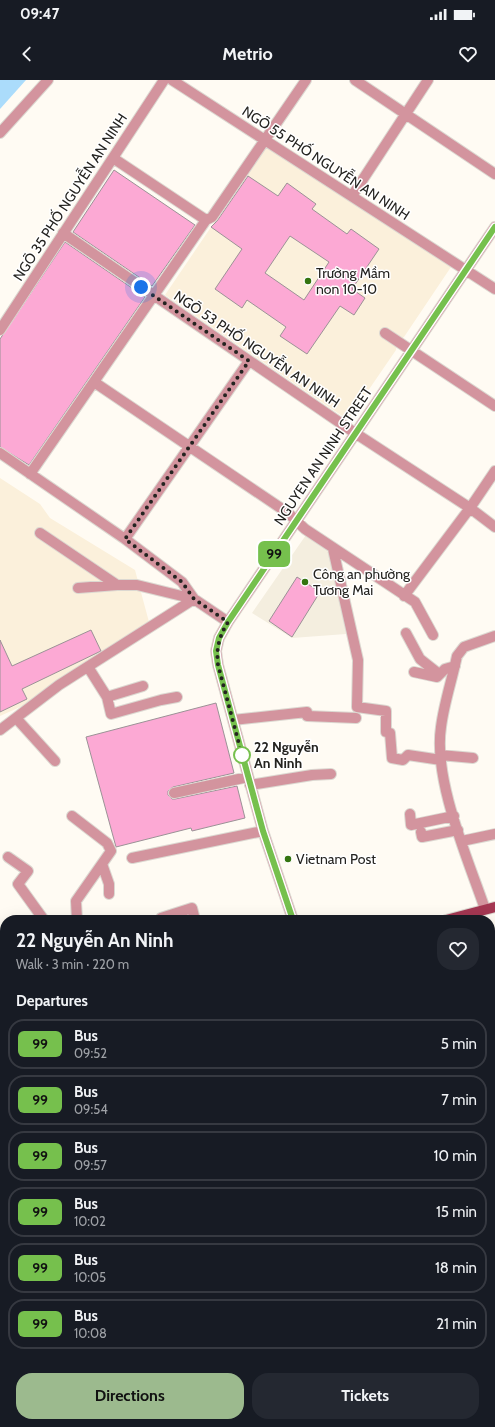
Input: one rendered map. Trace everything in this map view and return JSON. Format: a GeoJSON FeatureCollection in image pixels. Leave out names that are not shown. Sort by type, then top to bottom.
{"type":"FeatureCollection","features":[{"type":"Feature","properties":{"kind":"main road"},"geometry":{"type":"LineString","coordinates":[[464,915],[490,908]]}},
{"type":"Feature","properties":{"kind":"street"},"geometry":{"type":"LineString","coordinates":[[0,133],[48,80]]}},
{"type":"Feature","properties":{"kind":"street","name":"NGÕ 35 PHỐ NGUYỄN AN NINH"},"geometry":{"type":"LineString","coordinates":[[0,330],[164,80]]}},
{"type":"Feature","properties":{"kind":"street","name":"NGÕ 55 PHỐ NGUYỄN AN NINH"},"geometry":{"type":"LineString","coordinates":[[172,80],[495,289]]}},
{"type":"Feature","properties":{"kind":"street"},"geometry":{"type":"LineString","coordinates":[[30,474],[206,220],[212,217],[306,80]]}},
{"type":"Feature","properties":{"kind":"street"},"geometry":{"type":"LineString","coordinates":[[355,80],[495,174]]}},
{"type":"Feature","properties":{"kind":"street"},"geometry":{"type":"LineString","coordinates":[[352,196],[428,80]]}},
{"type":"Feature","properties":{"kind":"street"},"geometry":{"type":"LineString","coordinates":[[113,158],[206,220]]}},
{"type":"Feature","properties":{"kind":"street","name":"NGUYEN AN NINH STREET"},"geometry":{"type":"LineString","coordinates":[[291,915],[263,831],[232,720],[216,651],[219,638],[228,622],[495,227]]}},
{"type":"Feature","properties":{"kind":"street","name":"NGÕ 53 PHỐ NGUYỄN AN NINH"},"geometry":{"type":"LineString","coordinates":[[63,233],[355,433],[470,508],[495,527]]}},
{"type":"Feature","properties":{"kind":"street"},"geometry":{"type":"LineString","coordinates":[[385,333],[495,406]]}},
{"type":"Feature","properties":{"kind":"street"},"geometry":{"type":"LineString","coordinates":[[125,539],[249,361]]}},
{"type":"Feature","properties":{"kind":"street"},"geometry":{"type":"LineString","coordinates":[[94,382],[297,520],[305,530],[415,602],[433,635]]}},
{"type":"Feature","properties":{"kind":"street"},"geometry":{"type":"LineString","coordinates":[[0,453],[125,539],[182,582],[194,599]]}},
{"type":"Feature","properties":{"kind":"street"},"geometry":{"type":"LineString","coordinates":[[404,596],[470,508],[495,471]]}},
{"type":"Feature","properties":{"kind":"street"},"geometry":{"type":"LineString","coordinates":[[40,533],[117,585]]}},
{"type":"Feature","properties":{"kind":"street"},"geometry":{"type":"LineString","coordinates":[[333,549],[358,660],[357,708],[386,711],[386,732],[390,733],[392,758],[403,760],[408,755],[473,758]]}},
{"type":"Feature","properties":{"kind":"street"},"geometry":{"type":"LineString","coordinates":[[78,588],[138,585],[194,599],[228,622]]}},
{"type":"Feature","properties":{"kind":"street"},"geometry":{"type":"LineString","coordinates":[[0,730],[59,685],[194,599]]}},
{"type":"Feature","properties":{"kind":"street"},"geometry":{"type":"LineString","coordinates":[[406,633],[420,659],[439,674]]}},
{"type":"Feature","properties":{"kind":"street"},"geometry":{"type":"LineString","coordinates":[[490,908],[462,841],[454,816],[441,757],[441,727],[457,656],[464,647],[495,636]]}},
{"type":"Feature","properties":{"kind":"street"},"geometry":{"type":"LineString","coordinates":[[414,672],[437,677],[445,669],[455,666]]}},
{"type":"Feature","properties":{"kind":"street"},"geometry":{"type":"LineString","coordinates":[[88,667],[107,697],[111,714],[177,697]]}},
{"type":"Feature","properties":{"kind":"street"},"geometry":{"type":"LineString","coordinates":[[107,697],[143,686]]}},
{"type":"Feature","properties":{"kind":"street"},"geometry":{"type":"LineString","coordinates":[[232,720],[307,712],[307,716],[356,718]]}},
{"type":"Feature","properties":{"kind":"street"},"geometry":{"type":"LineString","coordinates":[[16,718],[55,761]]}},
{"type":"Feature","properties":{"kind":"street"},"geometry":{"type":"LineString","coordinates":[[174,793],[249,781],[312,774],[331,774]]}},
{"type":"Feature","properties":{"kind":"street"},"geometry":{"type":"LineString","coordinates":[[410,814],[411,825],[454,816]]}},
{"type":"Feature","properties":{"kind":"street"},"geometry":{"type":"LineString","coordinates":[[72,816],[107,843],[111,851],[76,901],[77,915]]}},
{"type":"Feature","properties":{"kind":"street"},"geometry":{"type":"LineString","coordinates":[[421,832],[422,837],[458,830]]}},
{"type":"Feature","properties":{"kind":"street"},"geometry":{"type":"LineString","coordinates":[[132,858],[263,831]]}},
{"type":"Feature","properties":{"kind":"street"},"geometry":{"type":"LineString","coordinates":[[462,841],[495,834]]}},
{"type":"Feature","properties":{"kind":"street"},"geometry":{"type":"LineString","coordinates":[[8,857],[28,871],[18,884],[40,915]]}},
{"type":"Feature","properties":{"kind":"street"},"geometry":{"type":"LineString","coordinates":[[102,864],[109,884],[109,894]]}},
{"type":"Feature","properties":{"kind":"street"},"geometry":{"type":"LineString","coordinates":[[170,915],[192,908],[194,915]]}},
{"type":"Feature","properties":{"kind":"shaded area","name":"Trường Mầm non 10-10"},"geometry":{"type":"Polygon","coordinates":[[[268,143],[451,267],[404,337],[397,342],[396,350],[348,420],[165,295],[268,143]]]}},
{"type":"Feature","properties":{"kind":"shaded area"},"geometry":{"type":"Polygon","coordinates":[[[0,478],[40,504],[50,518],[135,570],[149,622],[29,703],[0,716],[0,478]]]}},
{"type":"Feature","properties":{"kind":"shaded area","name":"Công an phường Tương Mai"},"geometry":{"type":"Polygon","coordinates":[[[306,535],[329,551],[346,634],[292,638],[252,613],[306,535]]]}},
{"type":"Feature","properties":{"kind":"water"},"geometry":{"type":"Polygon","coordinates":[[[0,80],[26,80],[0,109],[0,80]]]}},
{"type":"Feature","properties":{"kind":"building"},"geometry":{"type":"Polygon","coordinates":[[[114,170],[195,225],[152,286],[73,232],[114,170]]]}},
{"type":"Feature","properties":{"kind":"building"},"geometry":{"type":"Polygon","coordinates":[[[248,176],[278,196],[287,183],[316,204],[312,209],[347,234],[351,229],[379,249],[352,289],[365,298],[354,315],[340,306],[307,354],[280,336],[286,327],[247,300],[242,308],[215,289],[242,249],[211,227],[217,221],[248,176]],[[290,236],[265,273],[304,300],[329,262],[290,236]]]}},
{"type":"Feature","properties":{"kind":"building"},"geometry":{"type":"Polygon","coordinates":[[[65,242],[145,297],[29,465],[0,447],[0,339],[65,242]]]}},
{"type":"Feature","properties":{"kind":"building"},"geometry":{"type":"Polygon","coordinates":[[[297,577],[320,592],[292,637],[269,621],[297,577]]]}},
{"type":"Feature","properties":{"kind":"building"},"geometry":{"type":"Polygon","coordinates":[[[91,630],[101,651],[22,689],[27,699],[0,712],[0,640],[12,666],[91,630]]]}},
{"type":"Feature","properties":{"kind":"building"},"geometry":{"type":"Polygon","coordinates":[[[216,703],[234,773],[173,787],[168,791],[168,795],[172,799],[175,799],[237,786],[245,818],[192,831],[191,828],[116,847],[86,737],[216,703]]]}},
{"type":"Feature","properties":{"kind":"bus line","name":"99"},"geometry":{"type":"LineString","coordinates":[[291,915],[263,831],[218,665],[216,651],[219,638],[228,622],[495,227]]}},
{"type":"Feature","properties":{"kind":"place","name":"Trường Mầm non 10-10"},"geometry":{"type":"Point","coordinates":[308,281]}},
{"type":"Feature","properties":{"kind":"place","name":"Công an phường Tương Mai"},"geometry":{"type":"Point","coordinates":[305,582]}},
{"type":"Feature","properties":{"kind":"place","name":"22 Nguyễn An Ninh"},"geometry":{"type":"Point","coordinates":[242,755]}},
{"type":"Feature","properties":{"kind":"place","name":"Vietnam Post"},"geometry":{"type":"Point","coordinates":[288,859]}},
{"type":"Feature","properties":{"kind":"route"},"geometry":{"type":"LineString","coordinates":[[141,287],[249,361],[125,539],[182,582],[194,599],[228,622],[219,638],[216,651],[218,665],[242,755]]}}]}
